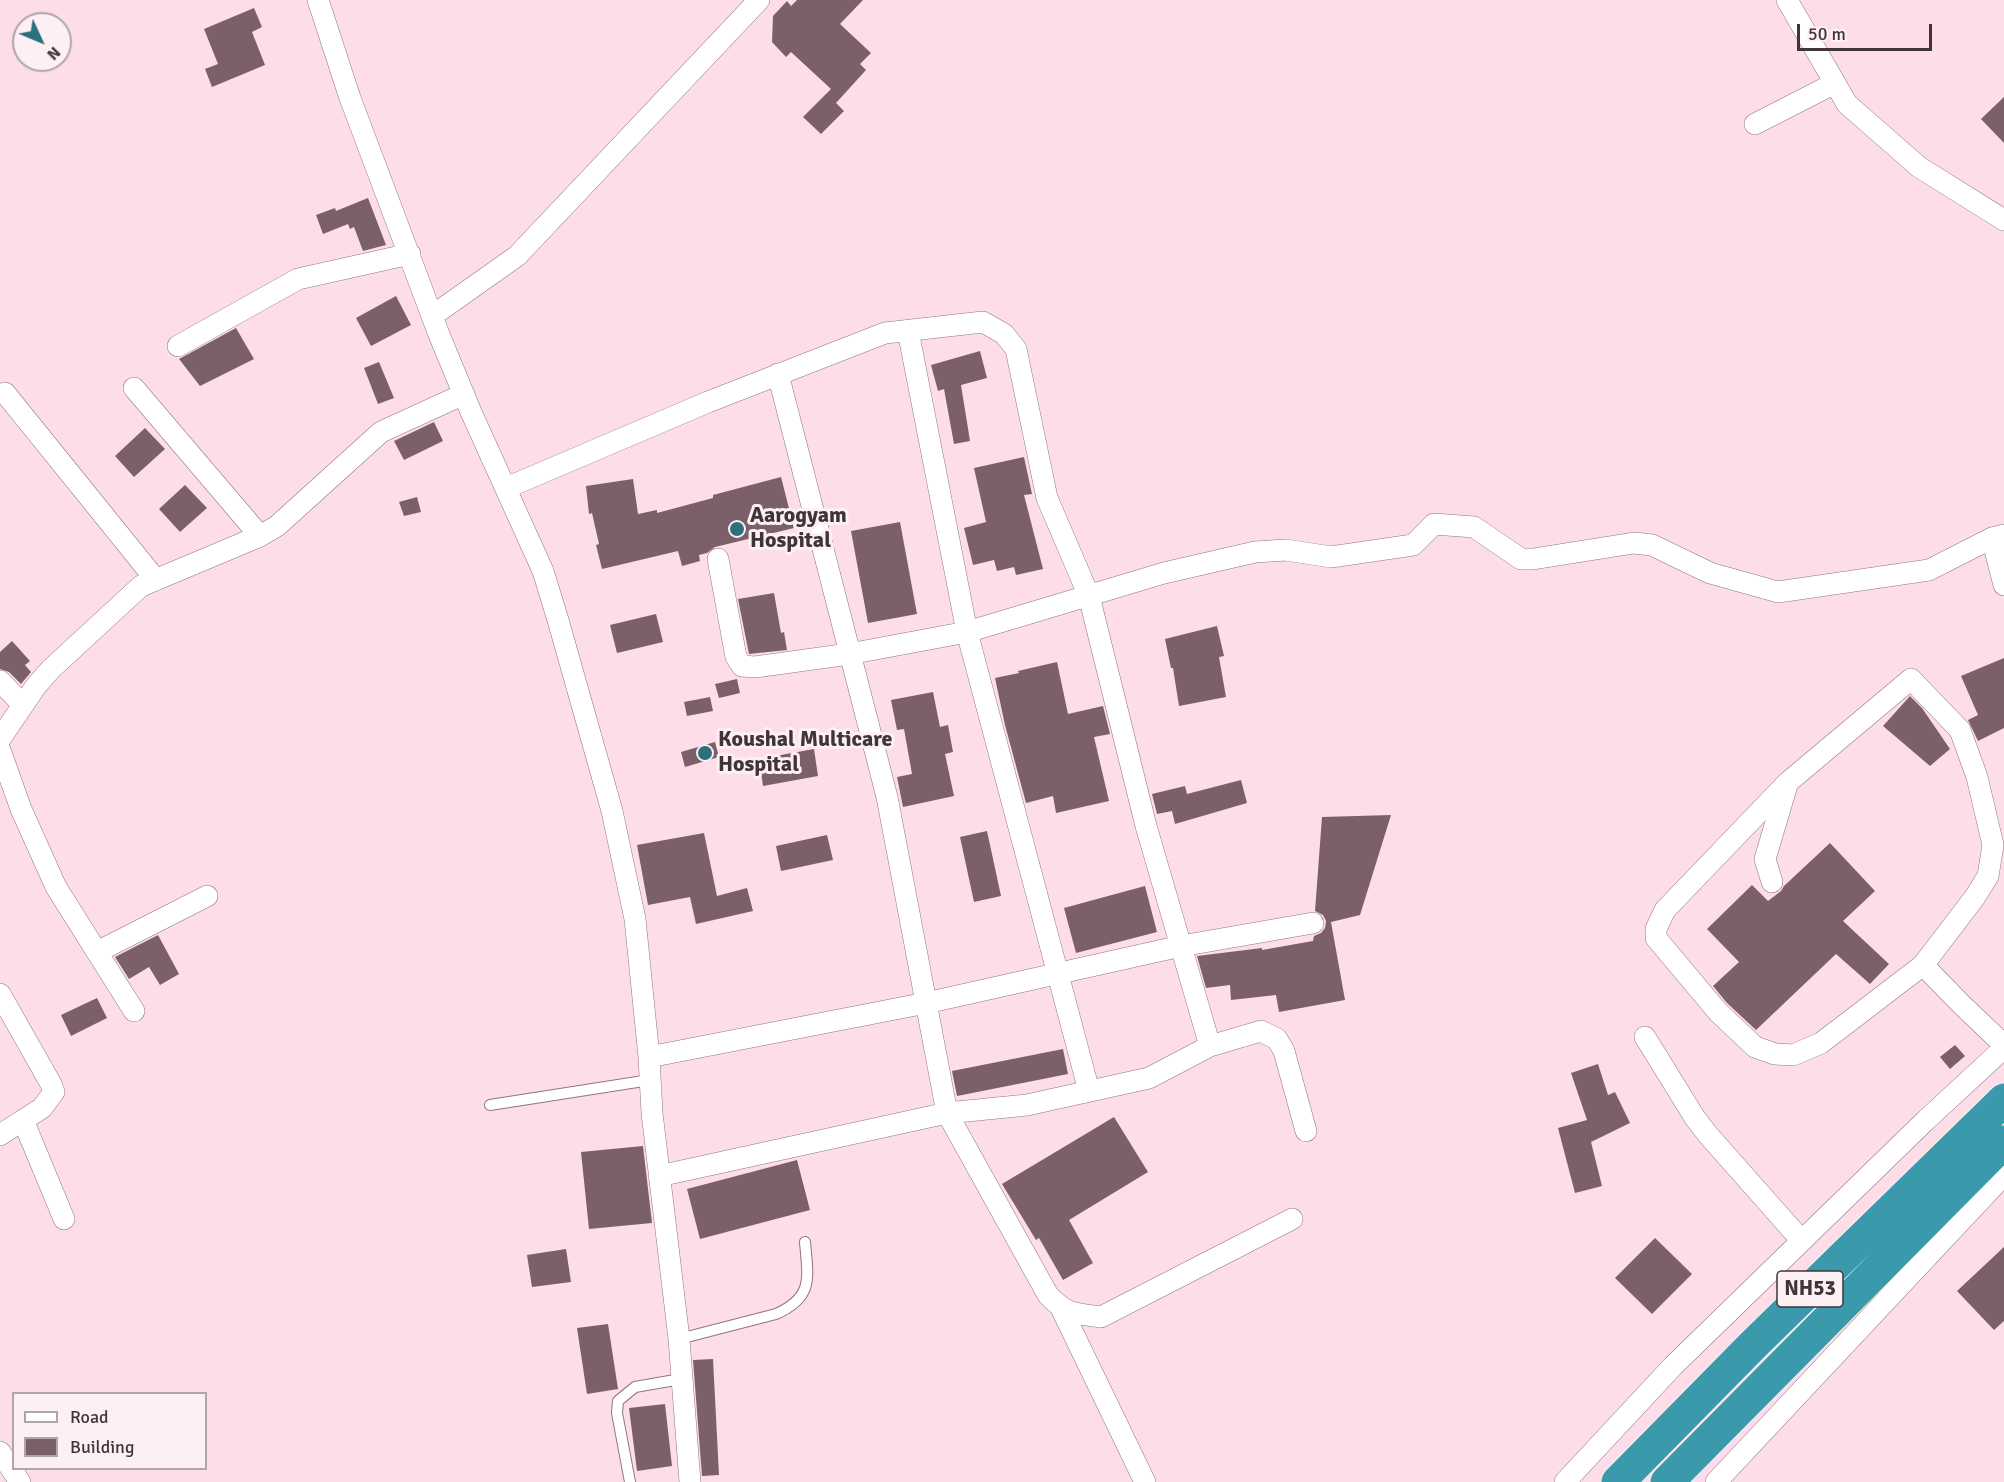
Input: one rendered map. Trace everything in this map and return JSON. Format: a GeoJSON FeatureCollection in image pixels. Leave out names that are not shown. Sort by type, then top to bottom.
{"type":"FeatureCollection","features":[{"type":"Feature","properties":{"kind":"highway","name":"NH53"},"geometry":{"type":"LineString","coordinates":[[1618,1482],[1753,1345],[2004,1100]]}},
{"type":"Feature","properties":{"kind":"highway","name":"NH53"},"geometry":{"type":"LineString","coordinates":[[1667,1482],[2004,1142]]}},
{"type":"Feature","properties":{"kind":"street"},"geometry":{"type":"LineString","coordinates":[[318,0],[350,98],[432,316],[543,571],[612,811],[635,919],[649,1057],[652,1113],[679,1339],[690,1482]]}},
{"type":"Feature","properties":{"kind":"street"},"geometry":{"type":"LineString","coordinates":[[432,316],[517,256],[759,0]]}},
{"type":"Feature","properties":{"kind":"street"},"geometry":{"type":"LineString","coordinates":[[1787,0],[1847,104],[1919,167],[2004,220]]}},
{"type":"Feature","properties":{"kind":"street"},"geometry":{"type":"LineString","coordinates":[[1755,124],[1835,83]]}},
{"type":"Feature","properties":{"kind":"street"},"geometry":{"type":"LineString","coordinates":[[178,346],[298,279],[410,254]]}},
{"type":"Feature","properties":{"kind":"street"},"geometry":{"type":"LineString","coordinates":[[506,488],[708,402],[885,333],[983,322],[1004,334],[1016,349],[1047,498],[1089,596],[1146,826],[1210,1046]]}},
{"type":"Feature","properties":{"kind":"street"},"geometry":{"type":"LineString","coordinates":[[908,331],[967,632],[1089,1091]]}},
{"type":"Feature","properties":{"kind":"street"},"geometry":{"type":"LineString","coordinates":[[778,374],[887,797],[947,1113],[1048,1294],[1061,1308],[1145,1482]]}},
{"type":"Feature","properties":{"kind":"street"},"geometry":{"type":"LineString","coordinates":[[134,388],[260,536]]}},
{"type":"Feature","properties":{"kind":"street"},"geometry":{"type":"LineString","coordinates":[[5,393],[156,579]]}},
{"type":"Feature","properties":{"kind":"street"},"geometry":{"type":"LineString","coordinates":[[0,739],[22,705],[51,669],[141,586],[260,536],[277,526],[381,432],[464,394]]}},
{"type":"Feature","properties":{"kind":"street"},"geometry":{"type":"LineString","coordinates":[[718,559],[736,657],[742,666],[754,667],[849,654],[967,632],[1164,573],[1255,552],[1286,550],[1331,557],[1413,545],[1434,524],[1474,527],[1521,559],[1634,543],[1652,545],[1710,573],[1778,592],[1929,570],[1998,537],[2004,585]]}},
{"type":"Feature","properties":{"kind":"street"},"geometry":{"type":"LineString","coordinates":[[1911,679],[1960,730],[1977,777],[1994,845],[1988,876],[1975,897],[1923,965],[1821,1043],[1793,1055],[1775,1054],[1755,1047],[1718,1012],[1656,938],[1656,929],[1665,910],[1787,783],[1911,679]]}},
{"type":"Feature","properties":{"kind":"street"},"geometry":{"type":"LineString","coordinates":[[0,681],[22,705]]}},
{"type":"Feature","properties":{"kind":"street"},"geometry":{"type":"LineString","coordinates":[[0,750],[21,809],[56,887],[134,1011]]}},
{"type":"Feature","properties":{"kind":"street"},"geometry":{"type":"LineString","coordinates":[[1772,882],[1765,860],[1787,783]]}},
{"type":"Feature","properties":{"kind":"street"},"geometry":{"type":"LineString","coordinates":[[97,952],[207,896]]}},
{"type":"Feature","properties":{"kind":"street"},"geometry":{"type":"LineString","coordinates":[[649,1057],[926,1003],[1180,946],[1313,923]]}},
{"type":"Feature","properties":{"kind":"street"},"geometry":{"type":"LineString","coordinates":[[1565,1482],[1673,1366],[2004,1047],[1923,965]]}},
{"type":"Feature","properties":{"kind":"street"},"geometry":{"type":"LineString","coordinates":[[0,994],[54,1092],[42,1108],[0,1135]]}},
{"type":"Feature","properties":{"kind":"street"},"geometry":{"type":"LineString","coordinates":[[659,1176],[947,1113],[1027,1105],[1149,1078],[1210,1046],[1261,1031],[1277,1039],[1284,1052],[1306,1131]]}},
{"type":"Feature","properties":{"kind":"street"},"geometry":{"type":"LineString","coordinates":[[1645,1037],[1708,1136],[1802,1241]]}},
{"type":"Feature","properties":{"kind":"street"},"geometry":{"type":"LineString","coordinates":[[23,1120],[64,1219]]}},
{"type":"Feature","properties":{"kind":"street"},"geometry":{"type":"LineString","coordinates":[[1716,1482],[1735,1474],[2004,1175]]}},
{"type":"Feature","properties":{"kind":"street"},"geometry":{"type":"LineString","coordinates":[[1061,1308],[1073,1313],[1101,1317],[1292,1219]]}},
{"type":"Feature","properties":{"kind":"street"},"geometry":{"type":"LineString","coordinates":[[0,1452],[20,1482]]}},
{"type":"Feature","properties":{"kind":"lane"},"geometry":{"type":"LineString","coordinates":[[490,1105],[650,1080]]}},
{"type":"Feature","properties":{"kind":"lane"},"geometry":{"type":"LineString","coordinates":[[679,1339],[776,1314],[790,1308],[801,1295],[808,1281],[806,1242]]}},
{"type":"Feature","properties":{"kind":"lane"},"geometry":{"type":"LineString","coordinates":[[630,1482],[617,1413],[618,1401],[635,1387],[681,1379]]}},
{"type":"Feature","properties":{"kind":"building"},"geometry":{"type":"Polygon","coordinates":[[[797,0],[863,0],[840,24],[871,53],[860,64],[866,70],[836,103],[844,111],[821,134],[803,117],[831,89],[791,52],[786,57],[772,42],[773,16],[787,1],[791,6],[797,0]]]}},
{"type":"Feature","properties":{"kind":"building"},"geometry":{"type":"Polygon","coordinates":[[[254,8],[262,27],[252,32],[265,65],[212,87],[205,69],[218,64],[204,29],[254,8]]]}},
{"type":"Feature","properties":{"kind":"building"},"geometry":{"type":"Polygon","coordinates":[[[2004,97],[2004,143],[1981,119],[2004,97]]]}},
{"type":"Feature","properties":{"kind":"building"},"geometry":{"type":"Polygon","coordinates":[[[368,198],[386,245],[363,251],[354,227],[350,229],[348,224],[323,234],[316,215],[335,208],[336,211],[368,198]]]}},
{"type":"Feature","properties":{"kind":"building"},"geometry":{"type":"Polygon","coordinates":[[[396,296],[411,325],[371,346],[356,318],[396,296]]]}},
{"type":"Feature","properties":{"kind":"building"},"geometry":{"type":"Polygon","coordinates":[[[236,328],[254,359],[200,386],[179,359],[236,328]]]}},
{"type":"Feature","properties":{"kind":"building"},"geometry":{"type":"Polygon","coordinates":[[[980,351],[987,378],[961,385],[970,441],[954,444],[944,389],[938,391],[931,365],[980,351]]]}},
{"type":"Feature","properties":{"kind":"building"},"geometry":{"type":"Polygon","coordinates":[[[379,362],[394,398],[378,404],[364,368],[379,362]]]}},
{"type":"Feature","properties":{"kind":"building"},"geometry":{"type":"Polygon","coordinates":[[[434,422],[443,441],[404,460],[394,441],[434,422]]]}},
{"type":"Feature","properties":{"kind":"building"},"geometry":{"type":"Polygon","coordinates":[[[145,428],[165,449],[134,477],[115,456],[145,428]]]}},
{"type":"Feature","properties":{"kind":"building"},"geometry":{"type":"Polygon","coordinates":[[[1024,457],[1032,494],[1024,495],[1043,569],[1016,575],[1014,567],[997,571],[994,560],[973,565],[964,528],[986,522],[974,468],[1024,457]]]}},
{"type":"Feature","properties":{"kind":"building"},"geometry":{"type":"Polygon","coordinates":[[[781,477],[794,528],[715,547],[699,555],[700,561],[682,566],[678,551],[602,569],[592,513],[589,514],[586,486],[633,479],[638,514],[657,510],[657,513],[781,477]]]}},
{"type":"Feature","properties":{"kind":"building"},"geometry":{"type":"Polygon","coordinates":[[[185,485],[207,508],[180,532],[159,509],[185,485]]]}},
{"type":"Feature","properties":{"kind":"building"},"geometry":{"type":"Polygon","coordinates":[[[417,497],[421,512],[404,516],[399,502],[417,497]]]}},
{"type":"Feature","properties":{"kind":"building"},"geometry":{"type":"Polygon","coordinates":[[[900,522],[917,614],[868,623],[851,531],[900,522]]]}},
{"type":"Feature","properties":{"kind":"building"},"geometry":{"type":"Polygon","coordinates":[[[774,593],[781,633],[784,632],[787,650],[749,654],[738,599],[774,593]]]}},
{"type":"Feature","properties":{"kind":"building"},"geometry":{"type":"Polygon","coordinates":[[[656,614],[663,642],[617,653],[610,625],[656,614]]]}},
{"type":"Feature","properties":{"kind":"building"},"geometry":{"type":"Polygon","coordinates":[[[1217,626],[1224,656],[1219,657],[1226,697],[1179,706],[1173,668],[1171,668],[1165,639],[1217,626]]]}},
{"type":"Feature","properties":{"kind":"building"},"geometry":{"type":"Polygon","coordinates":[[[12,641],[30,661],[25,665],[31,672],[21,684],[9,672],[0,669],[0,652],[12,641]]]}},
{"type":"Feature","properties":{"kind":"building"},"geometry":{"type":"Polygon","coordinates":[[[2004,658],[2004,728],[1978,741],[1968,720],[1978,715],[1961,676],[2004,658]]]}},
{"type":"Feature","properties":{"kind":"building"},"geometry":{"type":"Polygon","coordinates":[[[1057,662],[1068,714],[1103,706],[1110,734],[1094,737],[1109,801],[1056,813],[1053,796],[1026,803],[995,678],[1057,662]]]}},
{"type":"Feature","properties":{"kind":"building"},"geometry":{"type":"Polygon","coordinates":[[[737,679],[740,693],[719,698],[715,684],[737,679]]]}},
{"type":"Feature","properties":{"kind":"building"},"geometry":{"type":"Polygon","coordinates":[[[933,692],[940,727],[948,725],[953,752],[945,754],[954,796],[903,807],[897,777],[912,774],[904,729],[897,730],[891,700],[933,692]]]}},
{"type":"Feature","properties":{"kind":"building"},"geometry":{"type":"Polygon","coordinates":[[[1910,696],[1922,708],[1950,749],[1930,766],[1883,726],[1910,696]]]}},
{"type":"Feature","properties":{"kind":"building"},"geometry":{"type":"Polygon","coordinates":[[[710,697],[713,711],[687,716],[684,702],[710,697]]]}},
{"type":"Feature","properties":{"kind":"building"},"geometry":{"type":"Polygon","coordinates":[[[715,742],[719,757],[685,767],[681,752],[715,742]]]}},
{"type":"Feature","properties":{"kind":"building"},"geometry":{"type":"Polygon","coordinates":[[[814,749],[818,776],[763,786],[759,759],[814,749]]]}},
{"type":"Feature","properties":{"kind":"building"},"geometry":{"type":"Polygon","coordinates":[[[1241,780],[1247,803],[1175,824],[1172,811],[1157,814],[1152,794],[1185,786],[1187,794],[1241,780]]]}},
{"type":"Feature","properties":{"kind":"building"},"geometry":{"type":"Polygon","coordinates":[[[1391,815],[1360,915],[1331,922],[1345,1000],[1279,1012],[1276,995],[1231,1000],[1230,985],[1206,988],[1197,956],[1262,948],[1262,950],[1313,941],[1314,936],[1325,928],[1326,921],[1323,915],[1315,911],[1322,817],[1391,815]]]}},
{"type":"Feature","properties":{"kind":"building"},"geometry":{"type":"Polygon","coordinates":[[[987,831],[1001,896],[974,902],[960,837],[987,831]]]}},
{"type":"Feature","properties":{"kind":"building"},"geometry":{"type":"Polygon","coordinates":[[[704,833],[717,896],[747,888],[753,911],[696,924],[690,897],[648,905],[637,845],[704,833]]]}},
{"type":"Feature","properties":{"kind":"building"},"geometry":{"type":"Polygon","coordinates":[[[827,835],[833,860],[781,871],[776,846],[827,835]]]}},
{"type":"Feature","properties":{"kind":"building"},"geometry":{"type":"Polygon","coordinates":[[[1830,843],[1875,891],[1843,921],[1889,964],[1870,984],[1836,954],[1756,1030],[1727,1003],[1713,986],[1739,962],[1707,929],[1752,885],[1768,901],[1830,843]]]}},
{"type":"Feature","properties":{"kind":"building"},"geometry":{"type":"Polygon","coordinates":[[[1145,886],[1157,932],[1076,953],[1064,908],[1145,886]]]}},
{"type":"Feature","properties":{"kind":"building"},"geometry":{"type":"Polygon","coordinates":[[[158,935],[179,974],[160,985],[149,967],[129,979],[115,957],[158,935]]]}},
{"type":"Feature","properties":{"kind":"building"},"geometry":{"type":"Polygon","coordinates":[[[97,998],[107,1018],[71,1036],[61,1015],[97,998]]]}},
{"type":"Feature","properties":{"kind":"building"},"geometry":{"type":"Polygon","coordinates":[[[1955,1045],[1965,1056],[1950,1069],[1940,1057],[1955,1045]]]}},
{"type":"Feature","properties":{"kind":"building"},"geometry":{"type":"Polygon","coordinates":[[[1063,1049],[1068,1074],[957,1096],[952,1071],[1063,1049]]]}},
{"type":"Feature","properties":{"kind":"building"},"geometry":{"type":"Polygon","coordinates":[[[1598,1064],[1608,1095],[1615,1092],[1630,1123],[1591,1142],[1602,1186],[1575,1193],[1558,1128],[1587,1120],[1571,1073],[1598,1064]]]}},
{"type":"Feature","properties":{"kind":"building"},"geometry":{"type":"Polygon","coordinates":[[[1114,1117],[1148,1172],[1069,1220],[1093,1263],[1063,1280],[1039,1238],[1036,1240],[1002,1184],[1114,1117]]]}},
{"type":"Feature","properties":{"kind":"building"},"geometry":{"type":"Polygon","coordinates":[[[643,1146],[652,1223],[589,1229],[581,1152],[643,1146]]]}},
{"type":"Feature","properties":{"kind":"building"},"geometry":{"type":"Polygon","coordinates":[[[797,1160],[810,1210],[700,1239],[687,1189],[797,1160]]]}},
{"type":"Feature","properties":{"kind":"building"},"geometry":{"type":"Polygon","coordinates":[[[1655,1238],[1692,1274],[1652,1314],[1615,1278],[1655,1238]]]}},
{"type":"Feature","properties":{"kind":"building"},"geometry":{"type":"Polygon","coordinates":[[[2004,1247],[2004,1321],[1994,1330],[1957,1291],[2004,1247]]]}},
{"type":"Feature","properties":{"kind":"building"},"geometry":{"type":"Polygon","coordinates":[[[566,1249],[571,1282],[532,1287],[527,1255],[566,1249]]]}},
{"type":"Feature","properties":{"kind":"building"},"geometry":{"type":"Polygon","coordinates":[[[608,1324],[618,1389],[587,1394],[577,1328],[608,1324]]]}},
{"type":"Feature","properties":{"kind":"building"},"geometry":{"type":"Polygon","coordinates":[[[713,1359],[719,1475],[702,1476],[693,1360],[713,1359]]]}},
{"type":"Feature","properties":{"kind":"building"},"geometry":{"type":"Polygon","coordinates":[[[665,1404],[672,1466],[637,1471],[629,1408],[665,1404]]]}},
{"type":"Feature","properties":{"kind":"place","name":"Aarogyam Hospital"},"geometry":{"type":"Point","coordinates":[737,529]}},
{"type":"Feature","properties":{"kind":"place","name":"Koushal Multicare Hospital"},"geometry":{"type":"Point","coordinates":[705,753]}}]}
